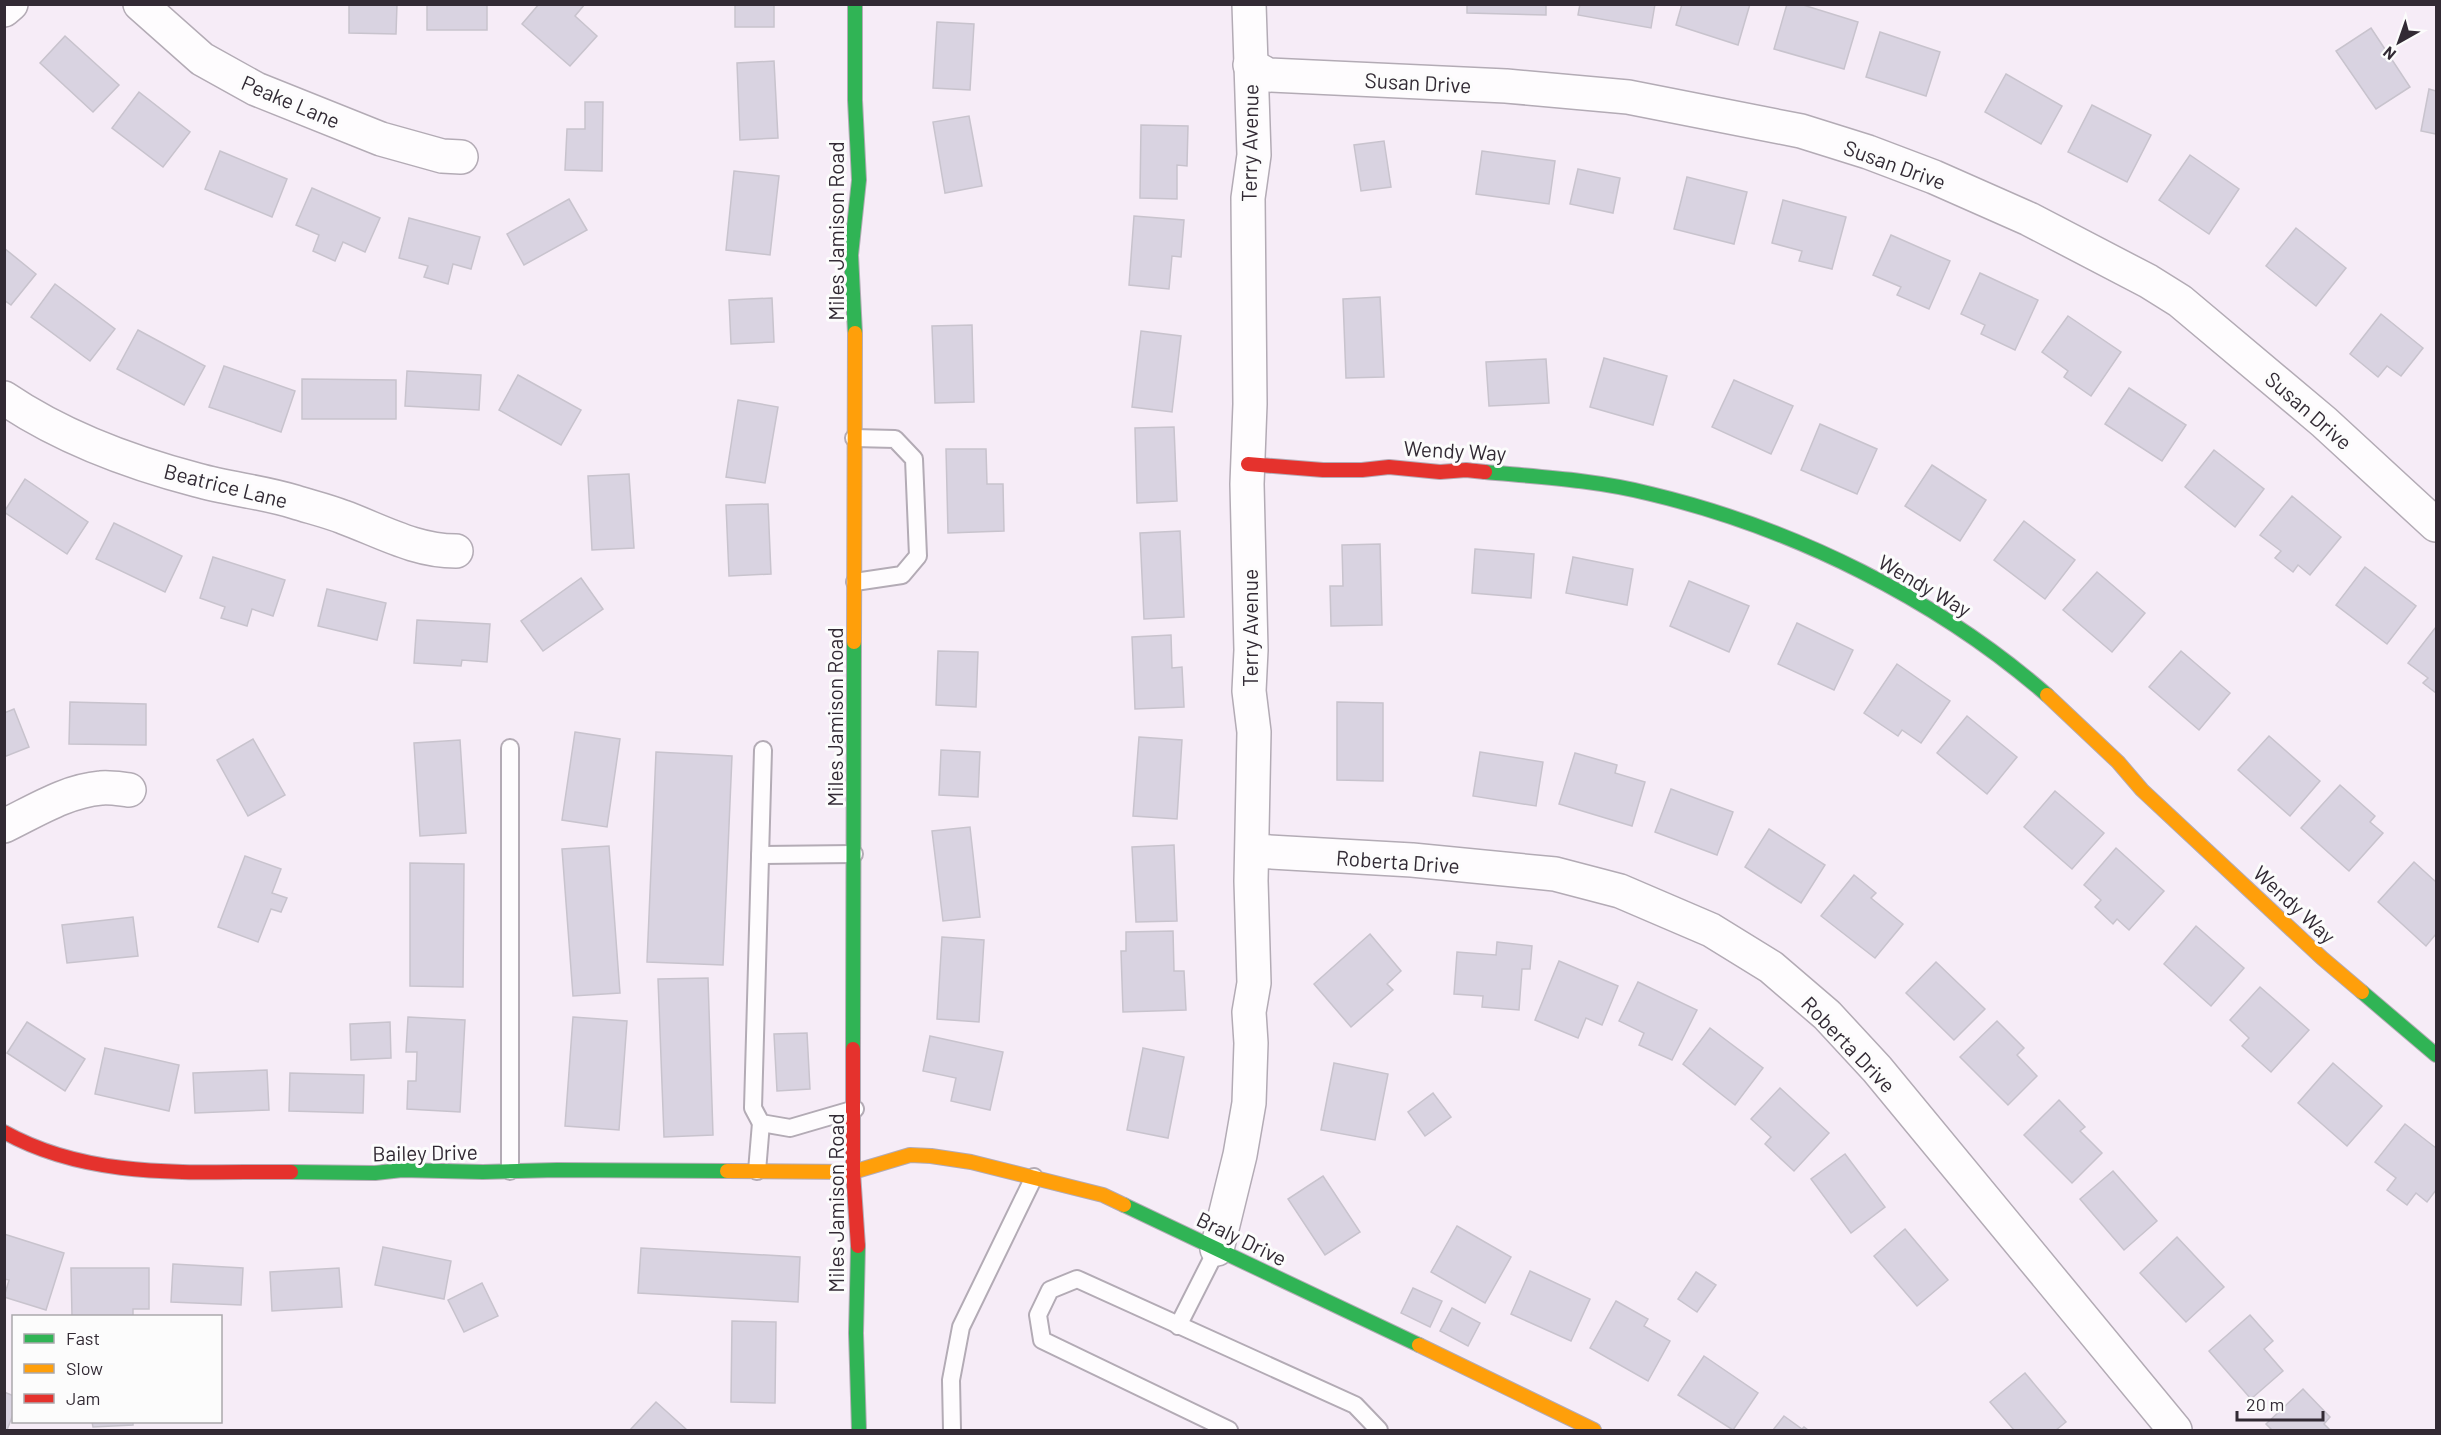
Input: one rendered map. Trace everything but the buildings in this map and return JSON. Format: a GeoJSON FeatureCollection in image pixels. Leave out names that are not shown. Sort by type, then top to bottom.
{"type":"FeatureCollection","features":[{"type":"Feature","properties":{"kind":"street"},"geometry":{"type":"LineString","coordinates":[[4,10],[11,4]]}},
{"type":"Feature","properties":{"kind":"street","name":"Peake Lane"},"geometry":{"type":"LineString","coordinates":[[140,4],[202,59],[256,89],[381,139],[442,156],[461,157]]}},
{"type":"Feature","properties":{"kind":"street","name":"Miles Jamison Road"},"geometry":{"type":"LineString","coordinates":[[855,4],[855,100],[859,180],[851,255],[855,332],[855,1109],[853,1172],[858,1228],[856,1334],[859,1431]]}},
{"type":"Feature","properties":{"kind":"street","name":"Terry Avenue"},"geometry":{"type":"LineString","coordinates":[[1217,1249],[1240,1155],[1249,1103],[1249,1012],[1254,982],[1251,882],[1254,732],[1249,691],[1251,650],[1248,198],[1254,155],[1248,4]]}},
{"type":"Feature","properties":{"kind":"street","name":"Susan Drive"},"geometry":{"type":"LineString","coordinates":[[1250,65],[1268,75],[1506,86],[1628,97],[1802,131],[1934,177],[2029,219],[2148,281],[2180,301],[2324,422],[2436,525]]}},
{"type":"Feature","properties":{"kind":"street","name":"Beatrice Lane"},"geometry":{"type":"LineString","coordinates":[[4,398],[84,441],[137,462],[198,480],[289,500],[342,517],[413,545],[437,551],[456,551]]}},
{"type":"Feature","properties":{"kind":"street","name":"Wendy Way"},"geometry":{"type":"LineString","coordinates":[[1248,464],[1323,470],[1389,467],[1440,472],[1466,470],[1587,482],[1648,493],[1713,510],[1839,559],[1929,609],[2015,667],[2068,713],[2118,762],[2142,790],[2322,958],[2436,1055]]}},
{"type":"Feature","properties":{"kind":"street"},"geometry":{"type":"LineString","coordinates":[[4,826],[57,800],[89,789],[103,787],[129,790]]}},
{"type":"Feature","properties":{"kind":"street","name":"Roberta Drive"},"geometry":{"type":"LineString","coordinates":[[1253,851],[1412,860],[1556,874],[1620,891],[1711,930],[1771,968],[1827,1015],[1877,1069],[2175,1431]]}},
{"type":"Feature","properties":{"kind":"street","name":"Bailey Drive"},"geometry":{"type":"LineString","coordinates":[[4,1132],[40,1151],[99,1166],[162,1171],[853,1172]]}},
{"type":"Feature","properties":{"kind":"street","name":"Braly Drive"},"geometry":{"type":"LineString","coordinates":[[853,1172],[910,1155],[971,1162],[1103,1195],[1527,1396],[1594,1431]]}},
{"type":"Feature","properties":{"kind":"lane"},"geometry":{"type":"LineString","coordinates":[[854,438],[895,439],[914,459],[918,556],[902,575],[855,582]]}},
{"type":"Feature","properties":{"kind":"lane"},"geometry":{"type":"LineString","coordinates":[[510,748],[510,1171]]}},
{"type":"Feature","properties":{"kind":"lane"},"geometry":{"type":"LineString","coordinates":[[758,1171],[761,1123],[753,1108],[753,1089],[763,750]]}},
{"type":"Feature","properties":{"kind":"lane"},"geometry":{"type":"LineString","coordinates":[[760,855],[854,854]]}},
{"type":"Feature","properties":{"kind":"lane"},"geometry":{"type":"LineString","coordinates":[[761,1123],[790,1128],[855,1109]]}},
{"type":"Feature","properties":{"kind":"lane"},"geometry":{"type":"LineString","coordinates":[[952,1431],[951,1380],[961,1327],[1034,1177]]}},
{"type":"Feature","properties":{"kind":"lane"},"geometry":{"type":"LineString","coordinates":[[1178,1326],[1217,1249]]}},
{"type":"Feature","properties":{"kind":"lane"},"geometry":{"type":"LineString","coordinates":[[1229,1431],[1042,1340],[1038,1315],[1050,1290],[1077,1279],[1355,1405],[1379,1431]]}},
{"type":"Feature","properties":{"kind":"traffic: fast"},"geometry":{"type":"LineString","coordinates":[[855,4],[855,100],[859,180],[851,255],[855,333]]}},
{"type":"Feature","properties":{"kind":"traffic: fast"},"geometry":{"type":"LineString","coordinates":[[1485,472],[1631,489],[1704,508],[1810,547],[1911,598],[2004,660],[2047,695]]}},
{"type":"Feature","properties":{"kind":"traffic: fast"},"geometry":{"type":"LineString","coordinates":[[853,1049],[854,642]]}},
{"type":"Feature","properties":{"kind":"traffic: fast"},"geometry":{"type":"LineString","coordinates":[[2362,992],[2436,1055]]}},
{"type":"Feature","properties":{"kind":"traffic: fast"},"geometry":{"type":"LineString","coordinates":[[291,1172],[727,1171]]}},
{"type":"Feature","properties":{"kind":"traffic: fast"},"geometry":{"type":"LineString","coordinates":[[1124,1205],[1419,1345]]}},
{"type":"Feature","properties":{"kind":"traffic: fast"},"geometry":{"type":"LineString","coordinates":[[858,1246],[856,1333],[859,1430]]}},
{"type":"Feature","properties":{"kind":"traffic: slow"},"geometry":{"type":"LineString","coordinates":[[854,642],[855,333]]}},
{"type":"Feature","properties":{"kind":"traffic: slow"},"geometry":{"type":"LineString","coordinates":[[2047,695],[2118,762],[2142,790],[2322,958],[2362,992]]}},
{"type":"Feature","properties":{"kind":"traffic: slow"},"geometry":{"type":"LineString","coordinates":[[727,1171],[853,1172],[910,1155],[931,1156],[971,1162],[1103,1195],[1124,1205]]}},
{"type":"Feature","properties":{"kind":"traffic: slow"},"geometry":{"type":"LineString","coordinates":[[1419,1345],[1594,1430]]}},
{"type":"Feature","properties":{"kind":"traffic: jam"},"geometry":{"type":"LineString","coordinates":[[1248,464],[1323,470],[1389,467],[1440,472],[1466,470],[1485,472]]}},
{"type":"Feature","properties":{"kind":"traffic: jam"},"geometry":{"type":"LineString","coordinates":[[853,1049],[853,1172],[858,1246]]}},
{"type":"Feature","properties":{"kind":"traffic: jam"},"geometry":{"type":"LineString","coordinates":[[4,1132],[38,1148],[72,1159],[108,1166],[180,1172],[291,1172]]}}]}
